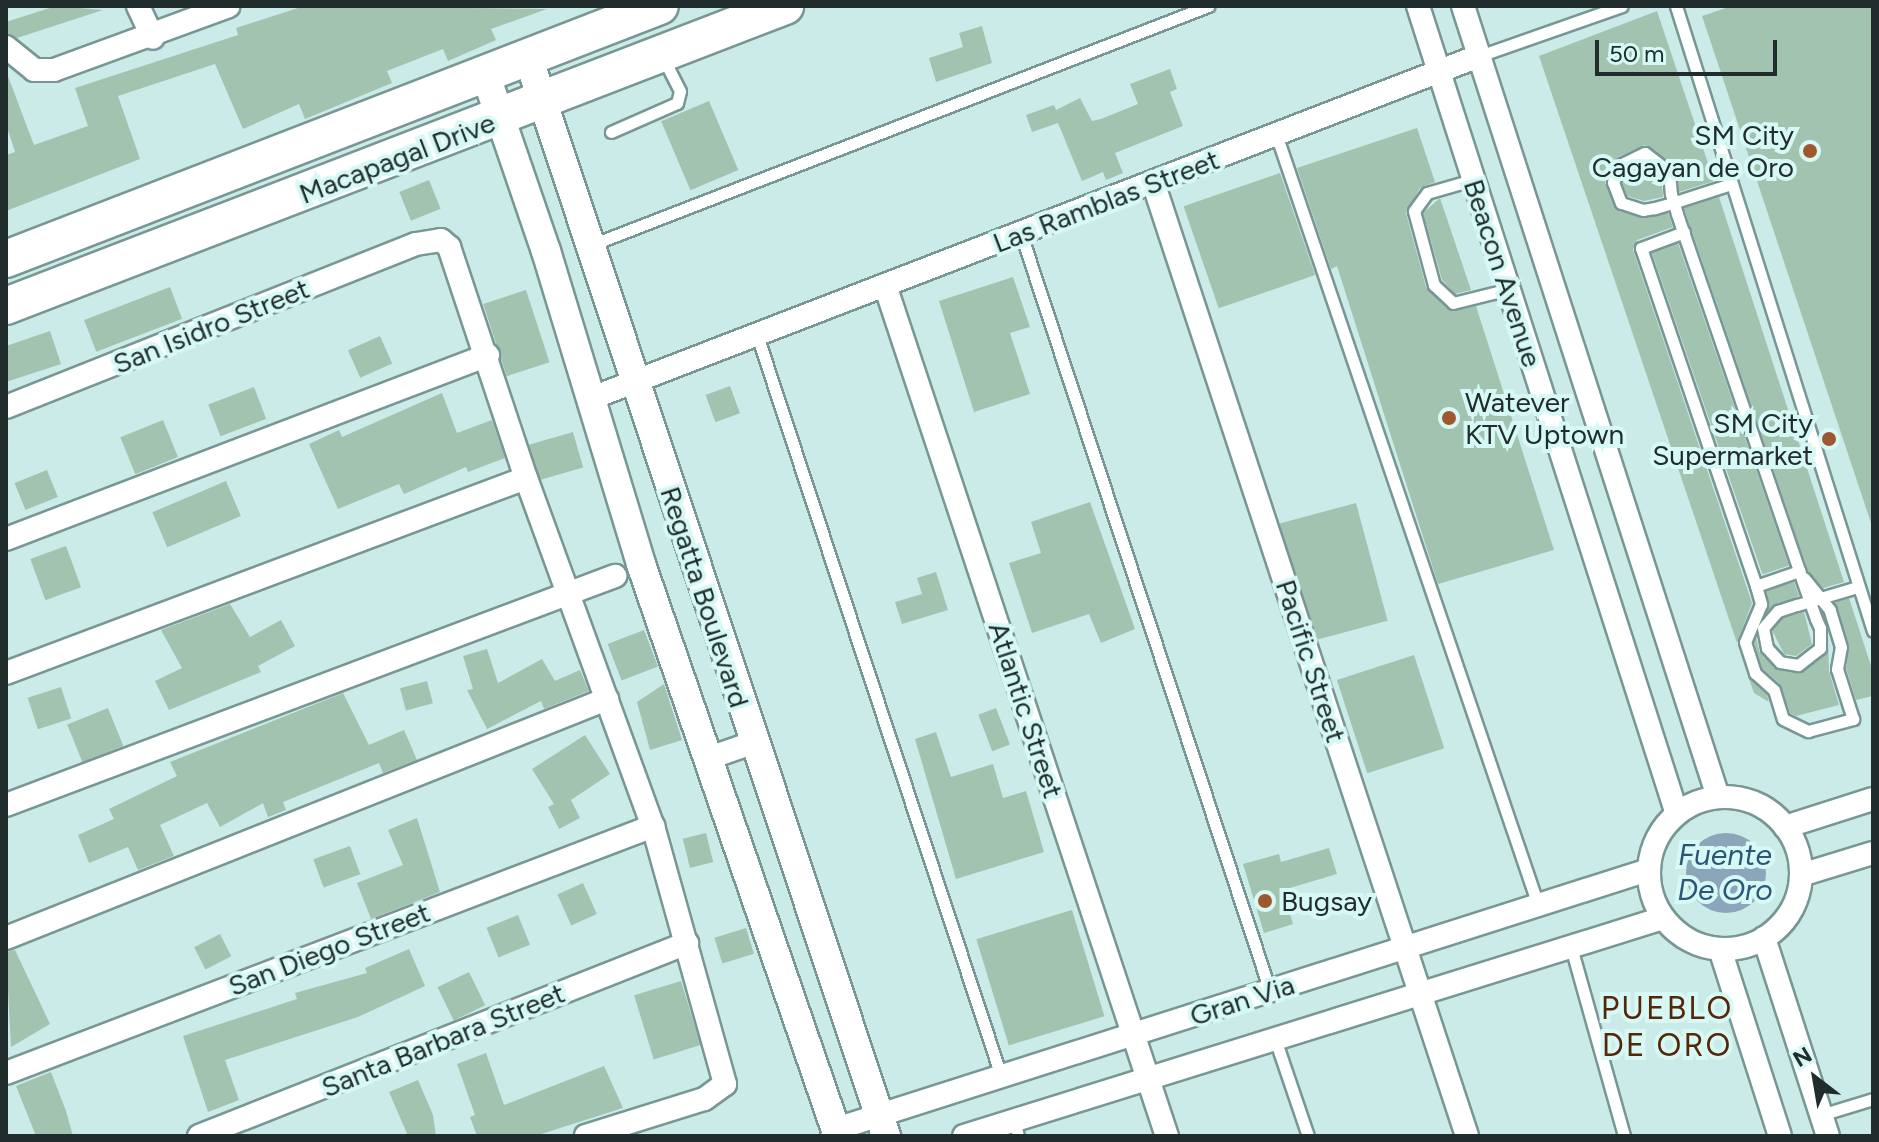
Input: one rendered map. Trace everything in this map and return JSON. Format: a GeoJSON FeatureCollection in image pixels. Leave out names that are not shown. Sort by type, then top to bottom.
{"type":"FeatureCollection","features":[{"type":"Feature","properties":{"kind":"main road","name":"Macapagal Drive"},"geometry":{"type":"LineString","coordinates":[[6,259],[660,6]]}},
{"type":"Feature","properties":{"kind":"main road","name":"Macapagal Drive"},"geometry":{"type":"LineString","coordinates":[[6,306],[500,119],[785,6]]}},
{"type":"Feature","properties":{"kind":"street"},"geometry":{"type":"LineString","coordinates":[[138,6],[153,38]]}},
{"type":"Feature","properties":{"kind":"street"},"geometry":{"type":"LineString","coordinates":[[6,47],[34,70],[54,70],[153,38],[229,6]]}},
{"type":"Feature","properties":{"kind":"street","name":"Beacon Avenue"},"geometry":{"type":"LineString","coordinates":[[1418,6],[1677,814]]}},
{"type":"Feature","properties":{"kind":"street","name":"Beacon Avenue"},"geometry":{"type":"LineString","coordinates":[[1463,6],[1718,797]]}},
{"type":"Feature","properties":{"kind":"street","name":"Las Ramblas Street"},"geometry":{"type":"LineString","coordinates":[[592,398],[1154,185],[1479,56]]}},
{"type":"Feature","properties":{"kind":"street","name":"Regatta Boulevard"},"geometry":{"type":"LineString","coordinates":[[528,57],[752,743],[882,1126]]}},
{"type":"Feature","properties":{"kind":"street","name":"Regatta Boulevard"},"geometry":{"type":"LineString","coordinates":[[485,73],[706,759],[835,1134]]}},
{"type":"Feature","properties":{"kind":"street","name":"Pacific Street"},"geometry":{"type":"LineString","coordinates":[[1154,185],[1467,1136]]}},
{"type":"Feature","properties":{"kind":"street","name":"San Isidro Street"},"geometry":{"type":"LineString","coordinates":[[6,407],[416,244],[441,240],[449,247],[488,355]]}},
{"type":"Feature","properties":{"kind":"street","name":"Atlantic Street"},"geometry":{"type":"LineString","coordinates":[[885,285],[1167,1136]]}},
{"type":"Feature","properties":{"kind":"street"},"geometry":{"type":"LineString","coordinates":[[6,539],[488,355],[526,478],[653,826],[725,1084],[704,1099],[586,1136]]}},
{"type":"Feature","properties":{"kind":"street"},"geometry":{"type":"LineString","coordinates":[[6,673],[526,478]]}},
{"type":"Feature","properties":{"kind":"street"},"geometry":{"type":"LineString","coordinates":[[6,805],[615,576]]}},
{"type":"Feature","properties":{"kind":"street"},"geometry":{"type":"LineString","coordinates":[[6,938],[607,699]]}},
{"type":"Feature","properties":{"kind":"street"},"geometry":{"type":"LineString","coordinates":[[706,759],[752,743]]}},
{"type":"Feature","properties":{"kind":"street"},"geometry":{"type":"LineString","coordinates":[[1718,797],[1756,803],[1785,827],[1794,841],[1801,875],[1791,911],[1764,938],[1720,949],[1688,940],[1663,918],[1648,870],[1657,839],[1677,814],[1718,797]]}},
{"type":"Feature","properties":{"kind":"street"},"geometry":{"type":"LineString","coordinates":[[1785,827],[1873,799]]}},
{"type":"Feature","properties":{"kind":"street","name":"San Diego Street"},"geometry":{"type":"LineString","coordinates":[[6,1073],[653,826]]}},
{"type":"Feature","properties":{"kind":"street"},"geometry":{"type":"LineString","coordinates":[[1801,875],[1873,853]]}},
{"type":"Feature","properties":{"kind":"street","name":"Gran Via"},"geometry":{"type":"LineString","coordinates":[[835,1134],[882,1126],[1001,1076],[1648,870]]}},
{"type":"Feature","properties":{"kind":"street","name":"Gran Via"},"geometry":{"type":"LineString","coordinates":[[964,1136],[1016,1128],[1148,1079],[1663,918]]}},
{"type":"Feature","properties":{"kind":"street"},"geometry":{"type":"LineString","coordinates":[[1764,938],[1825,1125]]}},
{"type":"Feature","properties":{"kind":"street","name":"Santa Barbara Street"},"geometry":{"type":"LineString","coordinates":[[199,1136],[687,943]]}},
{"type":"Feature","properties":{"kind":"street"},"geometry":{"type":"LineString","coordinates":[[1720,949],[1780,1136]]}},
{"type":"Feature","properties":{"kind":"lane"},"geometry":{"type":"LineString","coordinates":[[591,245],[1208,6]]}},
{"type":"Feature","properties":{"kind":"lane","name":"Las Ramblas Street"},"geometry":{"type":"LineString","coordinates":[[1479,56],[1622,6]]}},
{"type":"Feature","properties":{"kind":"lane"},"geometry":{"type":"LineString","coordinates":[[1676,6],[1873,631]]}},
{"type":"Feature","properties":{"kind":"lane"},"geometry":{"type":"LineString","coordinates":[[611,132],[677,103],[680,91],[662,55]]}},
{"type":"Feature","properties":{"kind":"lane"},"geometry":{"type":"LineString","coordinates":[[1276,134],[1538,905]]}},
{"type":"Feature","properties":{"kind":"lane"},"geometry":{"type":"LineString","coordinates":[[1731,184],[1681,200],[1669,204],[1655,208],[1631,209],[1614,194],[1622,164],[1645,153],[1663,164],[1669,172],[1671,194],[1674,204],[1677,214],[1684,232],[1799,571],[1807,595],[1811,607],[1820,628],[1822,639],[1813,657],[1789,665],[1767,648],[1763,628],[1778,611],[1797,605],[1812,601],[1842,591],[1857,587]]}},
{"type":"Feature","properties":{"kind":"lane"},"geometry":{"type":"LineString","coordinates":[[1472,180],[1427,193],[1414,211],[1434,285],[1453,303],[1509,289]]}},
{"type":"Feature","properties":{"kind":"lane"},"geometry":{"type":"LineString","coordinates":[[1684,232],[1641,248],[1761,604],[1745,642],[1755,673],[1774,690],[1783,719],[1808,731],[1853,719],[1837,669],[1841,647],[1830,610],[1799,571]]}},
{"type":"Feature","properties":{"kind":"lane"},"geometry":{"type":"LineString","coordinates":[[1021,234],[1270,991]]}},
{"type":"Feature","properties":{"kind":"lane"},"geometry":{"type":"LineString","coordinates":[[757,335],[1001,1076]]}},
{"type":"Feature","properties":{"kind":"lane"},"geometry":{"type":"LineString","coordinates":[[1756,586],[1799,571]]}},
{"type":"Feature","properties":{"kind":"lane"},"geometry":{"type":"LineString","coordinates":[[1571,947],[1624,1136]]}},
{"type":"Feature","properties":{"kind":"lane"},"geometry":{"type":"LineString","coordinates":[[1275,1039],[1308,1136]]}},
{"type":"Feature","properties":{"kind":"lane"},"geometry":{"type":"LineString","coordinates":[[1825,1125],[1873,1099]]}},
{"type":"Feature","properties":{"kind":"water","name":"Fuente De Oro"},"geometry":{"type":"Polygon","coordinates":[[[1726,833],[1741,836],[1754,845],[1763,858],[1766,873],[1763,888],[1754,901],[1741,910],[1726,913],[1711,910],[1698,901],[1689,888],[1686,873],[1689,858],[1698,845],[1711,836],[1726,833]]]}},
{"type":"Feature","properties":{"kind":"building"},"geometry":{"type":"Polygon","coordinates":[[[56,6],[103,10],[17,38],[6,33],[6,22],[56,6]]]}},
{"type":"Feature","properties":{"kind":"building"},"geometry":{"type":"Polygon","coordinates":[[[304,6],[547,9],[491,29],[496,40],[448,61],[443,49],[387,71],[392,83],[305,119],[299,104],[243,129],[215,64],[118,96],[140,159],[6,211],[6,155],[15,152],[6,124],[6,71],[34,145],[88,126],[75,88],[238,35],[236,28],[304,6]]]}},
{"type":"Feature","properties":{"kind":"building","name":"SM City Cagayan de Oro"},"geometry":{"type":"Polygon","coordinates":[[[1732,6],[1873,6],[1873,529],[1702,16],[1732,6]]]}},
{"type":"Feature","properties":{"kind":"building"},"geometry":{"type":"Polygon","coordinates":[[[1657,11],[1714,181],[1679,192],[1676,167],[1645,145],[1618,157],[1605,182],[1616,210],[1644,218],[1668,213],[1673,227],[1637,240],[1633,250],[1752,603],[1737,643],[1539,56],[1657,11]]]}},
{"type":"Feature","properties":{"kind":"building"},"geometry":{"type":"Polygon","coordinates":[[[982,26],[992,63],[936,82],[929,58],[963,47],[959,33],[982,26]]]}},
{"type":"Feature","properties":{"kind":"building"},"geometry":{"type":"Polygon","coordinates":[[[1170,69],[1177,89],[1170,92],[1183,126],[1115,153],[1123,173],[1106,180],[1103,172],[1082,181],[1058,123],[1032,132],[1026,115],[1054,105],[1056,110],[1080,98],[1092,121],[1138,104],[1130,84],[1170,69]]]}},
{"type":"Feature","properties":{"kind":"building"},"geometry":{"type":"Polygon","coordinates":[[[709,101],[738,170],[690,190],[661,121],[709,101]]]}},
{"type":"Feature","properties":{"kind":"building"},"geometry":{"type":"Polygon","coordinates":[[[1417,128],[1435,182],[1420,188],[1406,213],[1426,287],[1450,311],[1476,306],[1554,550],[1438,584],[1337,266],[1331,269],[1297,168],[1417,128]]]}},
{"type":"Feature","properties":{"kind":"building"},"geometry":{"type":"Polygon","coordinates":[[[1644,163],[1661,176],[1663,197],[1644,201],[1627,196],[1622,182],[1628,170],[1644,163]]]}},
{"type":"Feature","properties":{"kind":"building"},"geometry":{"type":"Polygon","coordinates":[[[1280,173],[1315,275],[1219,308],[1184,206],[1280,173]]]}},
{"type":"Feature","properties":{"kind":"building"},"geometry":{"type":"Polygon","coordinates":[[[429,180],[441,209],[411,221],[399,192],[429,180]]]}},
{"type":"Feature","properties":{"kind":"building"},"geometry":{"type":"Polygon","coordinates":[[[1719,197],[1844,582],[1823,588],[1808,571],[1684,208],[1719,197]]]}},
{"type":"Feature","properties":{"kind":"building"},"geometry":{"type":"Polygon","coordinates":[[[1440,198],[1471,290],[1455,294],[1442,280],[1423,213],[1440,198]]]}},
{"type":"Feature","properties":{"kind":"building"},"geometry":{"type":"Polygon","coordinates":[[[1678,243],[1789,565],[1763,575],[1652,252],[1678,243]]]}},
{"type":"Feature","properties":{"kind":"building"},"geometry":{"type":"Polygon","coordinates":[[[1013,277],[1030,327],[1010,333],[1030,394],[974,412],[939,301],[1013,277]]]}},
{"type":"Feature","properties":{"kind":"building"},"geometry":{"type":"Polygon","coordinates":[[[170,287],[182,319],[96,352],[84,320],[170,287]]]}},
{"type":"Feature","properties":{"kind":"building"},"geometry":{"type":"Polygon","coordinates":[[[526,290],[549,362],[507,376],[483,304],[526,290]]]}},
{"type":"Feature","properties":{"kind":"building"},"geometry":{"type":"Polygon","coordinates":[[[50,331],[61,364],[6,382],[6,346],[50,331]]]}},
{"type":"Feature","properties":{"kind":"building"},"geometry":{"type":"Polygon","coordinates":[[[380,336],[392,363],[360,378],[348,350],[380,336]]]}},
{"type":"Feature","properties":{"kind":"building"},"geometry":{"type":"Polygon","coordinates":[[[730,386],[740,413],[715,422],[706,395],[730,386]]]}},
{"type":"Feature","properties":{"kind":"building"},"geometry":{"type":"Polygon","coordinates":[[[254,387],[266,419],[220,436],[208,405],[254,387]]]}},
{"type":"Feature","properties":{"kind":"building"},"geometry":{"type":"Polygon","coordinates":[[[442,393],[457,433],[492,420],[505,458],[468,472],[466,467],[404,494],[399,484],[338,509],[309,444],[339,430],[342,437],[442,393]]]}},
{"type":"Feature","properties":{"kind":"building"},"geometry":{"type":"Polygon","coordinates":[[[163,420],[178,457],[135,474],[120,437],[163,420]]]}},
{"type":"Feature","properties":{"kind":"building"},"geometry":{"type":"Polygon","coordinates":[[[573,432],[583,468],[539,480],[529,445],[573,432]]]}},
{"type":"Feature","properties":{"kind":"building"},"geometry":{"type":"Polygon","coordinates":[[[47,470],[58,497],[25,510],[15,483],[47,470]]]}},
{"type":"Feature","properties":{"kind":"building"},"geometry":{"type":"Polygon","coordinates":[[[226,481],[241,516],[167,547],[152,512],[226,481]]]}},
{"type":"Feature","properties":{"kind":"building"},"geometry":{"type":"Polygon","coordinates":[[[1090,502],[1135,629],[1101,643],[1089,614],[1032,633],[1009,563],[1041,553],[1031,522],[1090,502]]]}},
{"type":"Feature","properties":{"kind":"building"},"geometry":{"type":"Polygon","coordinates":[[[1356,503],[1388,621],[1311,641],[1280,523],[1356,503]]]}},
{"type":"Feature","properties":{"kind":"building"},"geometry":{"type":"Polygon","coordinates":[[[66,546],[81,587],[45,600],[30,559],[66,546]]]}},
{"type":"Feature","properties":{"kind":"building"},"geometry":{"type":"Polygon","coordinates":[[[936,572],[948,610],[902,624],[895,602],[922,594],[917,578],[936,572]]]}},
{"type":"Feature","properties":{"kind":"building"},"geometry":{"type":"Polygon","coordinates":[[[1794,582],[1799,596],[1768,610],[1766,591],[1794,582]]]}},
{"type":"Feature","properties":{"kind":"building"},"geometry":{"type":"Polygon","coordinates":[[[1849,598],[1873,672],[1873,696],[1856,700],[1846,668],[1849,645],[1835,603],[1849,598]]]}},
{"type":"Feature","properties":{"kind":"building"},"geometry":{"type":"Polygon","coordinates":[[[230,604],[250,637],[281,620],[295,646],[258,666],[261,672],[169,710],[155,681],[182,668],[161,630],[230,604]]]}},
{"type":"Feature","properties":{"kind":"building"},"geometry":{"type":"Polygon","coordinates":[[[1804,612],[1812,644],[1796,656],[1784,654],[1772,630],[1783,618],[1804,612]]]}},
{"type":"Feature","properties":{"kind":"building"},"geometry":{"type":"Polygon","coordinates":[[[644,630],[658,666],[622,680],[608,644],[644,630]]]}},
{"type":"Feature","properties":{"kind":"building"},"geometry":{"type":"Polygon","coordinates":[[[1828,635],[1829,671],[1839,705],[1796,716],[1790,713],[1780,684],[1762,668],[1754,642],[1756,637],[1760,653],[1775,668],[1799,673],[1827,652],[1828,635]]]}},
{"type":"Feature","properties":{"kind":"building"},"geometry":{"type":"Polygon","coordinates":[[[487,649],[498,683],[542,659],[555,681],[580,670],[589,691],[544,709],[541,701],[487,729],[467,690],[473,689],[463,656],[487,649]]]}},
{"type":"Feature","properties":{"kind":"building"},"geometry":{"type":"Polygon","coordinates":[[[1414,655],[1444,748],[1367,773],[1337,680],[1414,655]]]}},
{"type":"Feature","properties":{"kind":"building"},"geometry":{"type":"Polygon","coordinates":[[[1749,679],[1767,695],[1769,702],[1754,693],[1749,679]]]}},
{"type":"Feature","properties":{"kind":"building"},"geometry":{"type":"Polygon","coordinates":[[[427,681],[433,703],[406,710],[400,688],[427,681]]]}},
{"type":"Feature","properties":{"kind":"building"},"geometry":{"type":"Polygon","coordinates":[[[664,684],[682,740],[650,750],[637,702],[664,684]]]}},
{"type":"Feature","properties":{"kind":"building"},"geometry":{"type":"Polygon","coordinates":[[[61,687],[71,718],[38,729],[28,698],[61,687]]]}},
{"type":"Feature","properties":{"kind":"building"},"geometry":{"type":"Polygon","coordinates":[[[343,693],[369,745],[404,730],[417,760],[383,773],[379,763],[283,802],[286,810],[268,817],[263,803],[220,827],[207,803],[160,825],[174,856],[138,870],[128,847],[89,863],[78,835],[114,819],[109,809],[177,776],[170,762],[343,693]]]}},
{"type":"Feature","properties":{"kind":"building"},"geometry":{"type":"Polygon","coordinates":[[[108,708],[123,746],[83,762],[67,724],[108,708]]]}},
{"type":"Feature","properties":{"kind":"building"},"geometry":{"type":"Polygon","coordinates":[[[996,708],[1010,744],[992,751],[978,715],[996,708]]]}},
{"type":"Feature","properties":{"kind":"building"},"geometry":{"type":"Polygon","coordinates":[[[936,732],[951,777],[993,764],[1003,798],[1026,791],[1044,852],[956,879],[915,739],[936,732]]]}},
{"type":"Feature","properties":{"kind":"building"},"geometry":{"type":"Polygon","coordinates":[[[585,735],[610,774],[571,800],[580,818],[559,829],[548,807],[554,804],[532,769],[585,735]]]}},
{"type":"Feature","properties":{"kind":"building"},"geometry":{"type":"Polygon","coordinates":[[[417,818],[440,892],[371,919],[357,883],[403,865],[388,830],[417,818]]]}},
{"type":"Feature","properties":{"kind":"building"},"geometry":{"type":"Polygon","coordinates":[[[706,833],[713,862],[690,868],[683,839],[706,833]]]}},
{"type":"Feature","properties":{"kind":"building"},"geometry":{"type":"Polygon","coordinates":[[[350,846],[360,874],[324,888],[313,859],[350,846]]]}},
{"type":"Feature","properties":{"kind":"building"},"geometry":{"type":"Polygon","coordinates":[[[1329,848],[1337,874],[1283,890],[1293,924],[1264,933],[1243,864],[1279,854],[1281,862],[1329,848]]]}},
{"type":"Feature","properties":{"kind":"building"},"geometry":{"type":"Polygon","coordinates":[[[583,883],[597,914],[571,925],[557,894],[583,883]]]}},
{"type":"Feature","properties":{"kind":"building"},"geometry":{"type":"Polygon","coordinates":[[[1072,910],[1104,1016],[1009,1045],[976,939],[1072,910]]]}},
{"type":"Feature","properties":{"kind":"building"},"geometry":{"type":"Polygon","coordinates":[[[518,915],[530,945],[498,957],[486,928],[518,915]]]}},
{"type":"Feature","properties":{"kind":"building"},"geometry":{"type":"Polygon","coordinates":[[[746,928],[754,954],[722,963],[714,938],[746,928]]]}},
{"type":"Feature","properties":{"kind":"building"},"geometry":{"type":"Polygon","coordinates":[[[220,934],[231,956],[206,969],[194,947],[220,934]]]}},
{"type":"Feature","properties":{"kind":"building"},"geometry":{"type":"Polygon","coordinates":[[[409,949],[425,986],[358,1017],[225,1060],[239,1100],[208,1112],[183,1036],[297,999],[295,993],[367,973],[365,968],[409,949]]]}},
{"type":"Feature","properties":{"kind":"building"},"geometry":{"type":"Polygon","coordinates":[[[15,950],[50,1024],[11,1047],[6,952],[15,950]]]}},
{"type":"Feature","properties":{"kind":"building"},"geometry":{"type":"Polygon","coordinates":[[[469,972],[485,1005],[454,1021],[438,987],[469,972]]]}},
{"type":"Feature","properties":{"kind":"building"},"geometry":{"type":"Polygon","coordinates":[[[681,981],[701,1045],[654,1059],[634,995],[681,981]]]}},
{"type":"Feature","properties":{"kind":"building"},"geometry":{"type":"Polygon","coordinates":[[[486,1053],[504,1105],[604,1066],[623,1108],[535,1136],[477,1136],[470,1117],[475,1115],[457,1064],[486,1053]]]}},
{"type":"Feature","properties":{"kind":"building"},"geometry":{"type":"Polygon","coordinates":[[[51,1072],[73,1136],[36,1136],[16,1086],[51,1072]]]}},
{"type":"Feature","properties":{"kind":"building"},"geometry":{"type":"Polygon","coordinates":[[[418,1080],[433,1115],[436,1136],[408,1136],[389,1092],[418,1080]]]}},
{"type":"Feature","properties":{"kind":"place","name":"SM City Cagayan de Oro"},"geometry":{"type":"Point","coordinates":[1810,151]}},
{"type":"Feature","properties":{"kind":"place","name":"Watever KTV Uptown"},"geometry":{"type":"Point","coordinates":[1449,418]}},
{"type":"Feature","properties":{"kind":"place","name":"SM City Supermarket"},"geometry":{"type":"Point","coordinates":[1829,439]}},
{"type":"Feature","properties":{"kind":"place","name":"Bugsay"},"geometry":{"type":"Point","coordinates":[1265,901]}},
{"type":"Feature","properties":{"kind":"district","name":"PUEBLO DE ORO"},"geometry":{"type":"Point","coordinates":[1667,1028]}}]}
